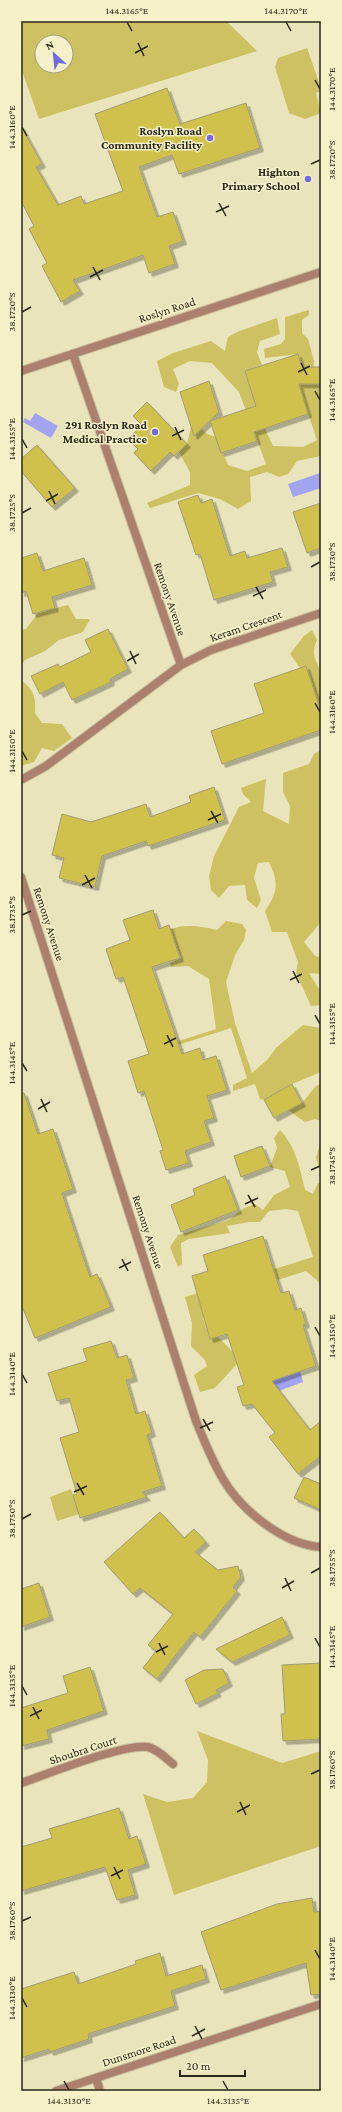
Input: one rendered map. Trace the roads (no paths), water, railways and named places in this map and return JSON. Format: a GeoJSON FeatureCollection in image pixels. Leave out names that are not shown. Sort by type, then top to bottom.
{"type":"FeatureCollection","features":[{"type":"Feature","properties":{"kind":"street","name":"Roslyn Road"},"geometry":{"type":"LineString","coordinates":[[21,371],[321,272]]}},
{"type":"Feature","properties":{"kind":"street","name":"Remony Avenue"},"geometry":{"type":"LineString","coordinates":[[73,354],[181,665]]}},
{"type":"Feature","properties":{"kind":"street","name":"Keram Crescent"},"geometry":{"type":"LineString","coordinates":[[181,665],[211,650],[321,613]]}},
{"type":"Feature","properties":{"kind":"street"},"geometry":{"type":"LineString","coordinates":[[21,780],[46,766],[181,665]]}},
{"type":"Feature","properties":{"kind":"street","name":"Remony Avenue"},"geometry":{"type":"LineString","coordinates":[[21,878],[196,1420],[210,1453],[223,1480],[239,1502],[261,1521],[288,1538],[318,1547]]}},
{"type":"Feature","properties":{"kind":"street","name":"Shoubra Court"},"geometry":{"type":"LineString","coordinates":[[21,1783],[126,1748],[148,1747],[159,1753],[173,1764]]}},
{"type":"Feature","properties":{"kind":"street","name":"Dunsmore Road"},"geometry":{"type":"LineString","coordinates":[[56,2091],[321,2004]]}},
{"type":"Feature","properties":{"kind":"street"},"geometry":{"type":"LineString","coordinates":[[96,2078],[100,2091]]}},
{"type":"Feature","properties":{"kind":"water"},"geometry":{"type":"Polygon","coordinates":[[[35,413],[58,426],[51,438],[23,422],[25,418],[30,421],[35,413]]]}},
{"type":"Feature","properties":{"kind":"water"},"geometry":{"type":"Polygon","coordinates":[[[320,473],[321,488],[293,497],[288,484],[320,473]]]}},
{"type":"Feature","properties":{"kind":"water"},"geometry":{"type":"Polygon","coordinates":[[[300,1371],[303,1382],[276,1392],[272,1377],[300,1371]]]}},
{"type":"Feature","properties":{"kind":"place","name":"Roslyn Road Community Facility"},"geometry":{"type":"Point","coordinates":[210,138]}},
{"type":"Feature","properties":{"kind":"place","name":"Highton Primary School"},"geometry":{"type":"Point","coordinates":[308,179]}},
{"type":"Feature","properties":{"kind":"place","name":"291 Roslyn Road Medical Practice"},"geometry":{"type":"Point","coordinates":[155,432]}}]}
